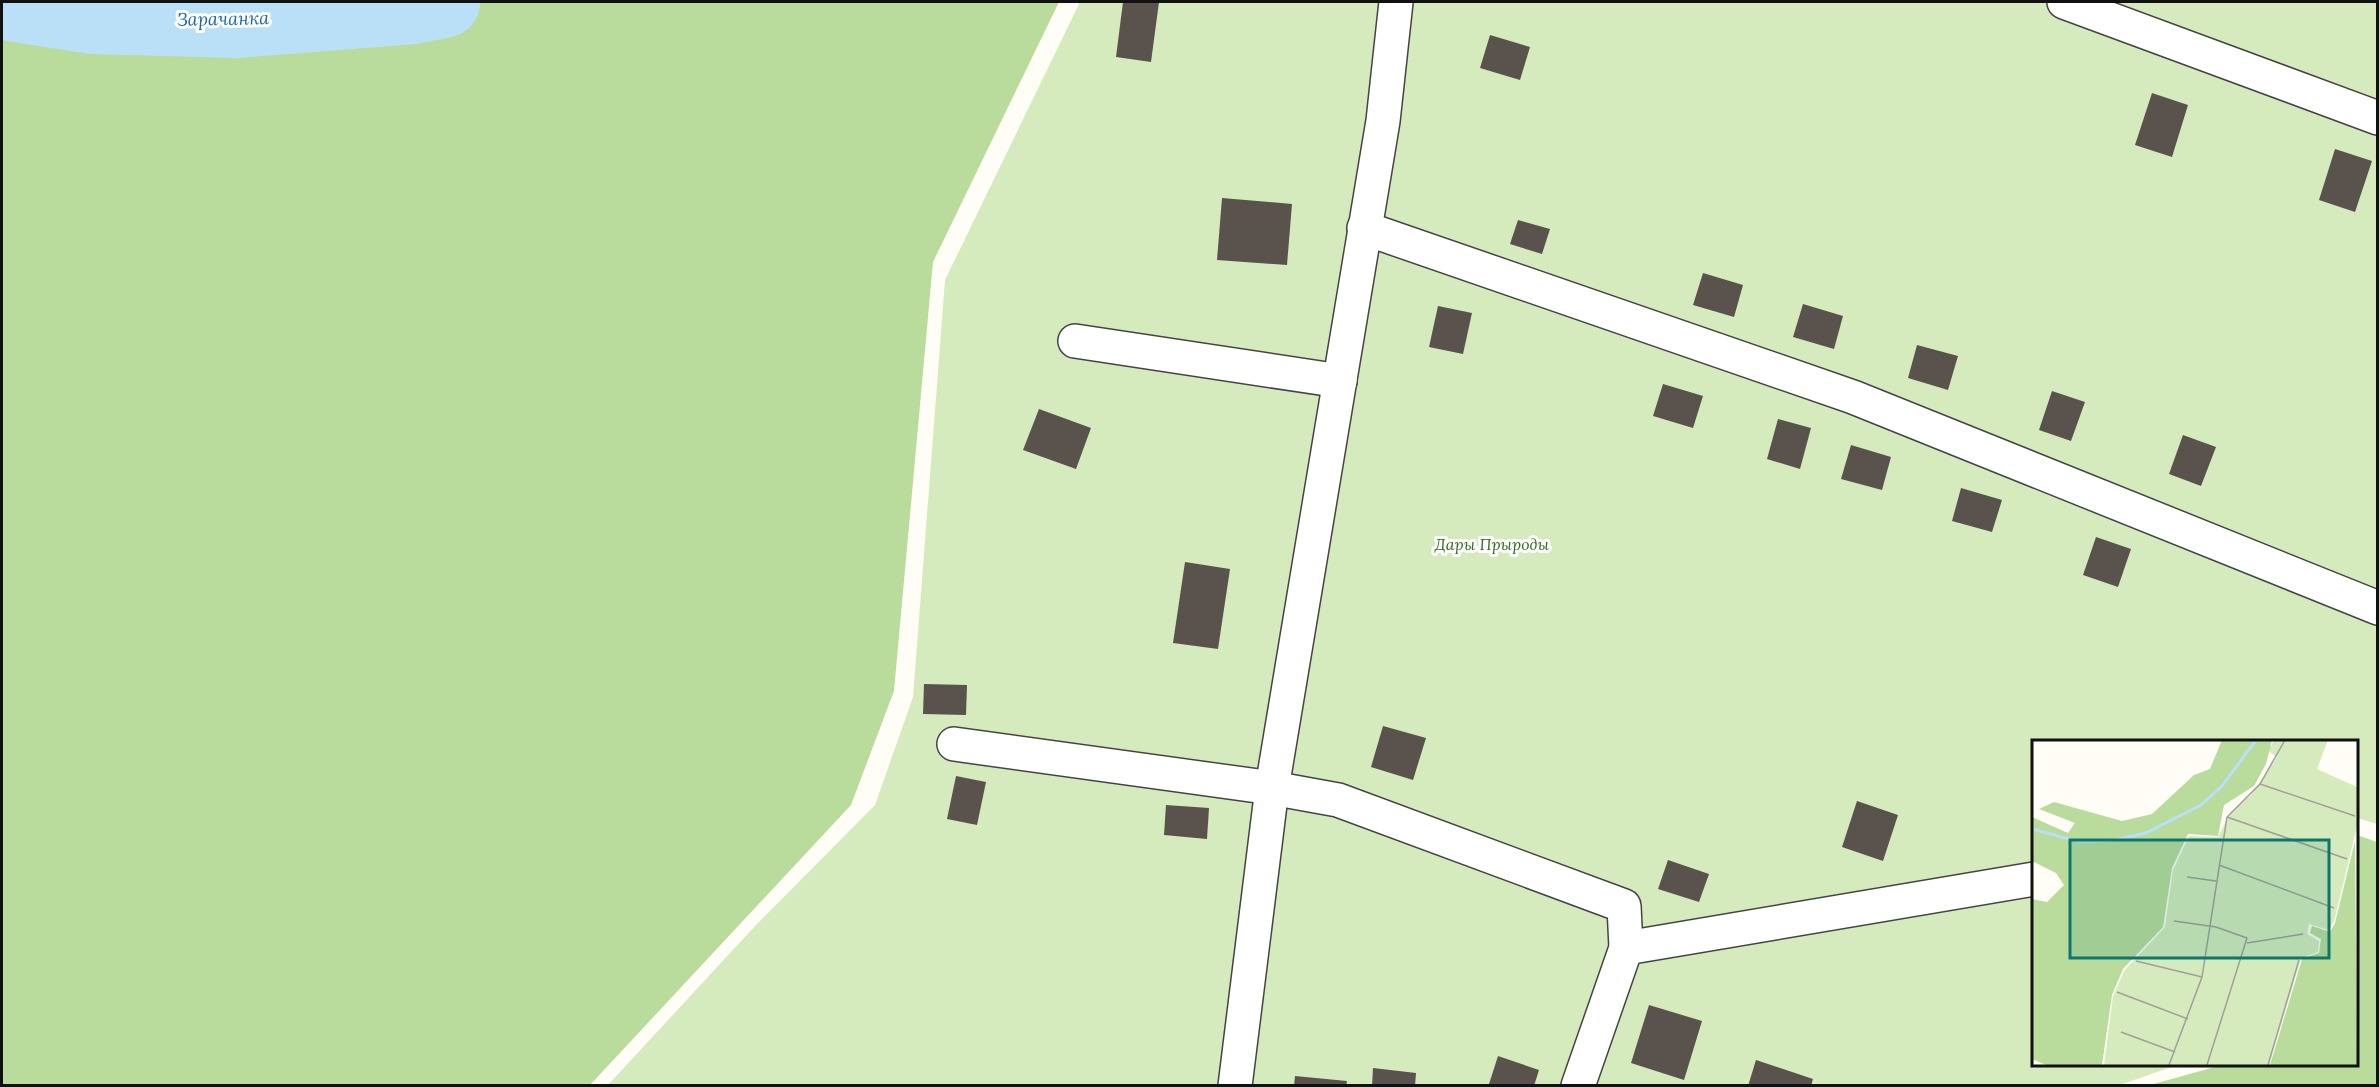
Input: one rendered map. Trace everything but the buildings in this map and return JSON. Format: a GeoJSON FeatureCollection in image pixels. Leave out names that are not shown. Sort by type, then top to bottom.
{"type":"FeatureCollection","features":[{"type":"Feature","properties":{"kind":"lane"},"geometry":{"type":"LineString","coordinates":[[1234,1086],[1272,788],[1383,121],[1396,2]]}},
{"type":"Feature","properties":{"kind":"lane"},"geometry":{"type":"LineString","coordinates":[[2064,2],[2378,118]]}},
{"type":"Feature","properties":{"kind":"lane"},"geometry":{"type":"LineString","coordinates":[[1364,228],[1853,397],[2378,608]]}},
{"type":"Feature","properties":{"kind":"lane"},"geometry":{"type":"LineString","coordinates":[[1075,340],[1340,381]]}},
{"type":"Feature","properties":{"kind":"lane"},"geometry":{"type":"LineString","coordinates":[[954,744],[1272,788],[1338,800],[1624,906],[1626,948],[1578,1086]]}},
{"type":"Feature","properties":{"kind":"lane"},"geometry":{"type":"LineString","coordinates":[[1626,948],[2032,879]]}},
{"type":"Feature","properties":{"kind":"green space"},"geometry":{"type":"Polygon","coordinates":[[[2,2],[1059,2],[933,262],[894,691],[851,805],[590,1085],[2,1085],[2,2]]]}},
{"type":"Feature","properties":{"kind":"green space","name":"Дары Прыроды"},"geometry":{"type":"Polygon","coordinates":[[[1080,2],[2377,2],[2377,824],[2358,818],[2358,740],[2032,740],[2032,1066],[2174,1066],[2117,1086],[607,1086],[756,925],[875,805],[913,697],[945,280],[1080,2]]]}},
{"type":"Feature","properties":{"kind":"green space"},"geometry":{"type":"Polygon","coordinates":[[[2358,835],[2377,842],[2377,1085],[2150,1085],[2218,1066],[2358,1066],[2358,835]]]}},
{"type":"Feature","properties":{"kind":"waterway","name":"Зарачанка"},"geometry":{"type":"LineString","coordinates":[[2,4],[92,18],[237,22],[413,8],[444,2]]}}]}
